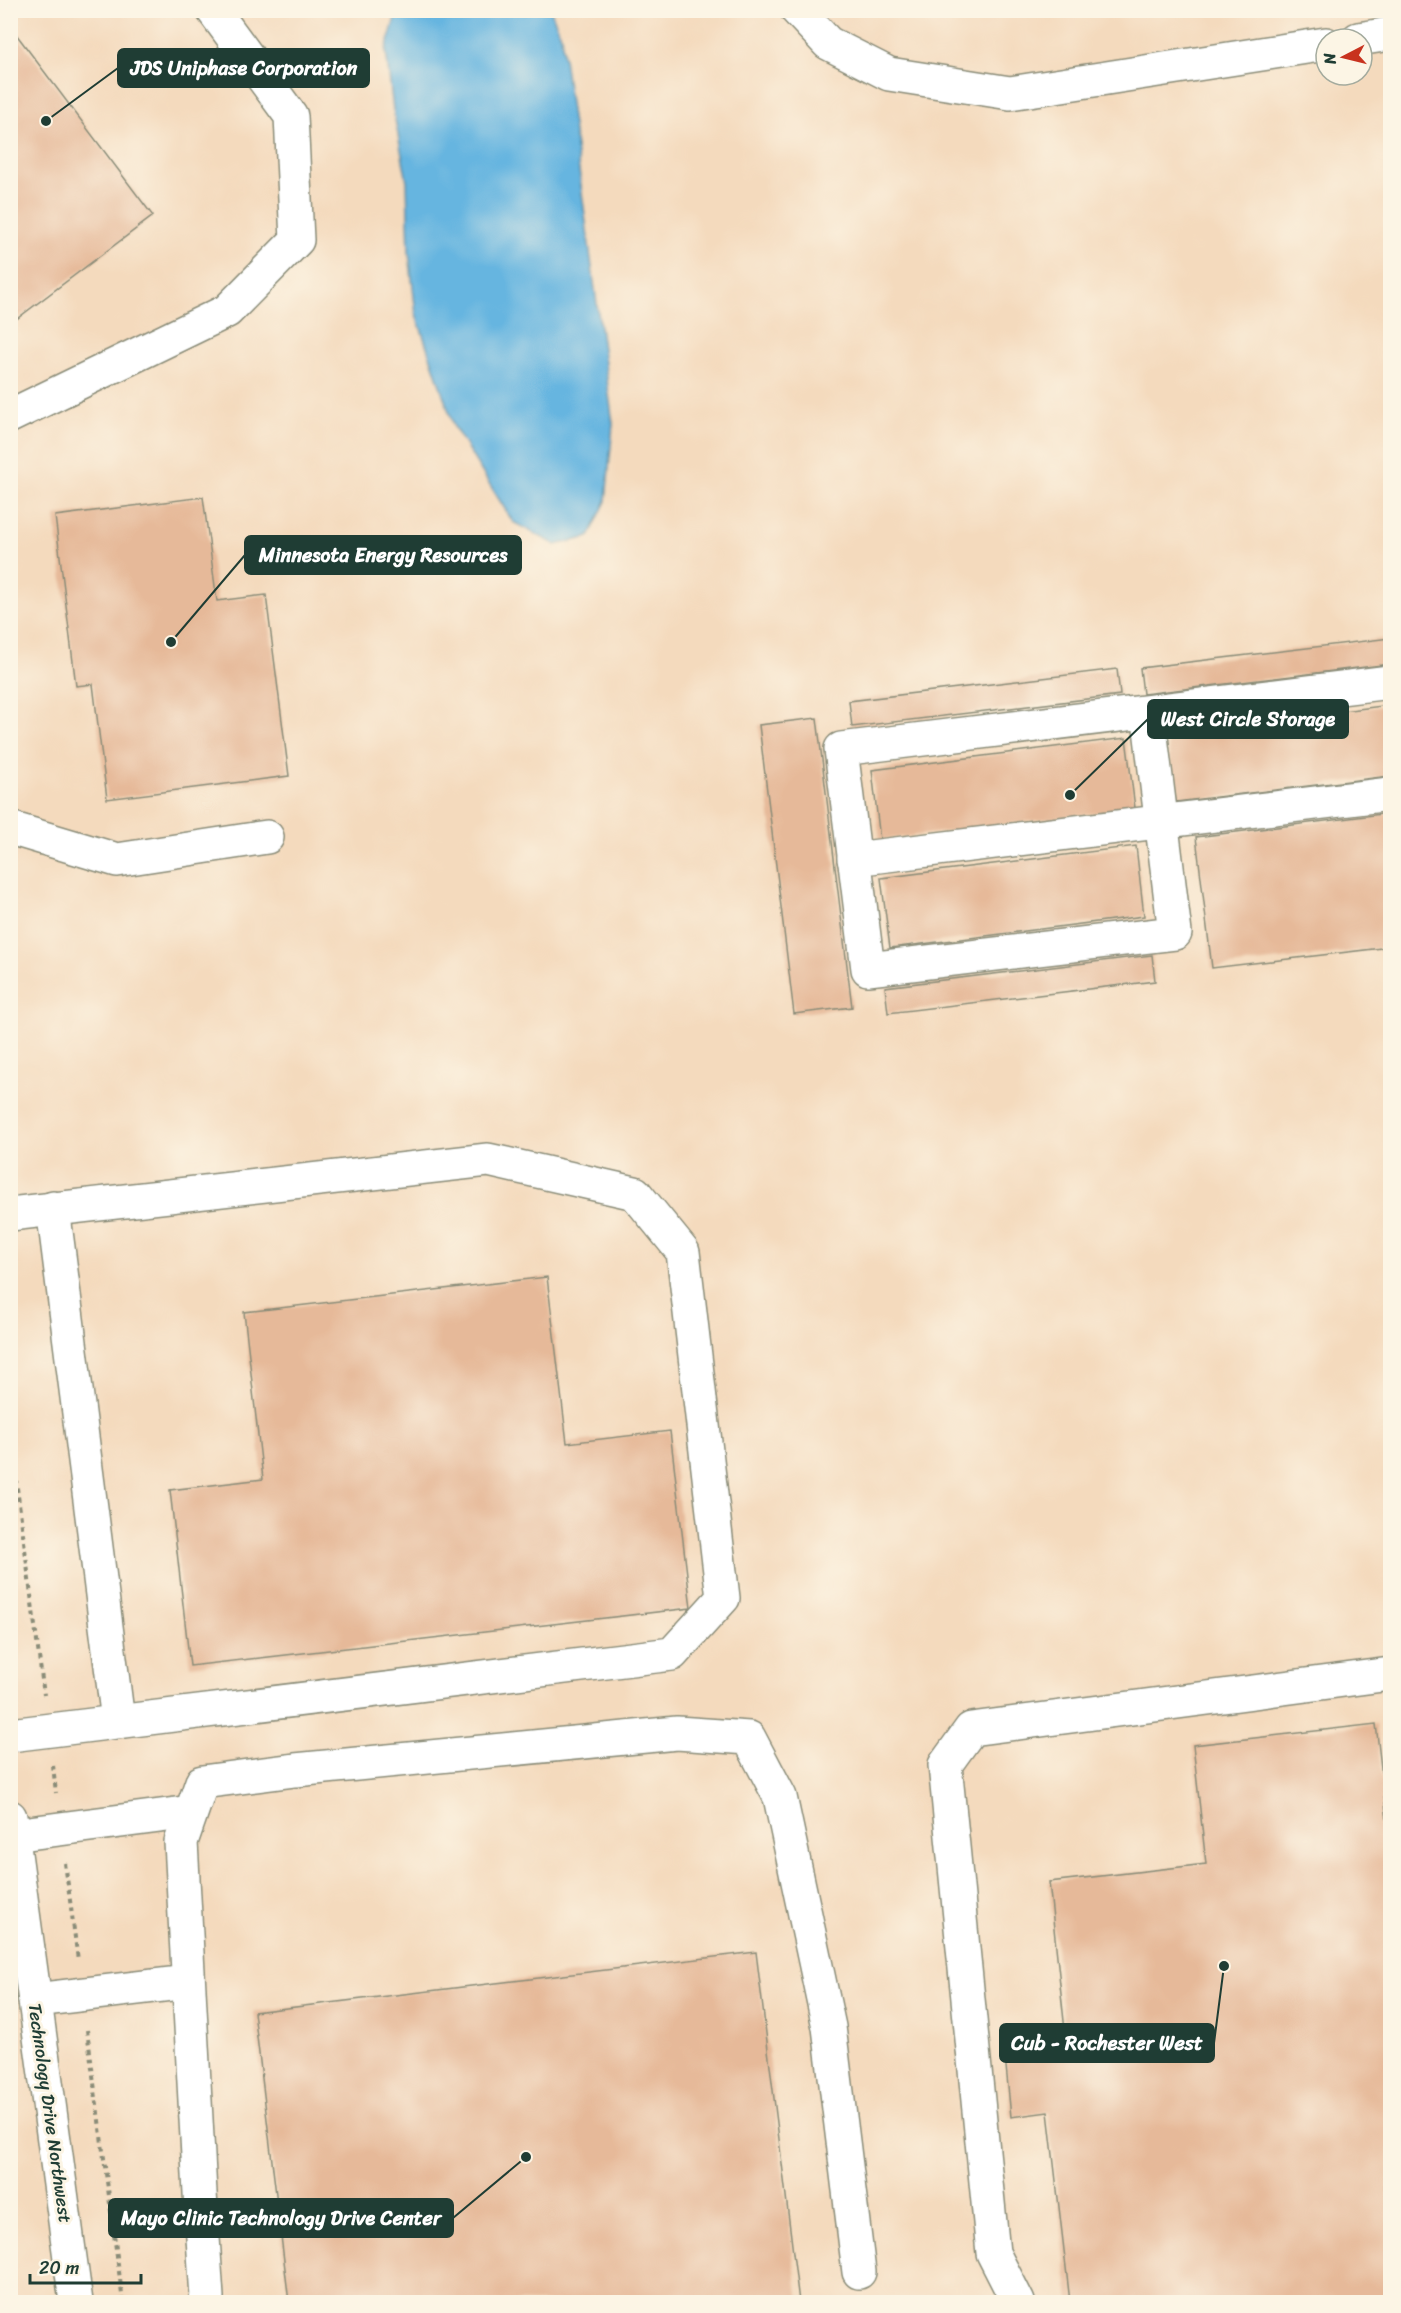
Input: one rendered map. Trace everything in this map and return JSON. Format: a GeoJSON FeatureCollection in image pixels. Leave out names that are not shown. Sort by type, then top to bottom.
{"type":"FeatureCollection","features":[{"type":"Feature","properties":{"kind":"street"},"geometry":{"type":"LineString","coordinates":[[10,416],[227,311],[297,240],[291,116],[213,10]]}},
{"type":"Feature","properties":{"kind":"street"},"geometry":{"type":"LineString","coordinates":[[797,10],[828,44],[889,74],[1010,93],[1314,46]]}},
{"type":"Feature","properties":{"kind":"street"},"geometry":{"type":"LineString","coordinates":[[1374,36],[1390,34]]}},
{"type":"Feature","properties":{"kind":"street"},"geometry":{"type":"LineString","coordinates":[[1148,712],[1175,933],[868,969],[841,749],[1390,682]]}},
{"type":"Feature","properties":{"kind":"street"},"geometry":{"type":"LineString","coordinates":[[854,859],[1390,794]]}},
{"type":"Feature","properties":{"kind":"street"},"geometry":{"type":"LineString","coordinates":[[10,828],[117,860],[267,837]]}},
{"type":"Feature","properties":{"kind":"street"},"geometry":{"type":"LineString","coordinates":[[10,1214],[488,1161],[635,1193],[683,1252],[723,1598],[672,1654],[10,1735]]}},
{"type":"Feature","properties":{"kind":"street"},"geometry":{"type":"LineString","coordinates":[[53,1208],[118,1721]]}},
{"type":"Feature","properties":{"kind":"street"},"geometry":{"type":"LineString","coordinates":[[1018,2302],[993,2253],[945,1765],[971,1729],[1390,1674]]}},
{"type":"Feature","properties":{"kind":"street"},"geometry":{"type":"LineString","coordinates":[[205,2302],[207,2297],[181,1842],[202,1782],[295,1770],[677,1733],[749,1738],[780,1797],[829,2027],[859,2272]]}},
{"type":"Feature","properties":{"kind":"street"},"geometry":{"type":"LineString","coordinates":[[12,1826],[190,1812]]}},
{"type":"Feature","properties":{"kind":"street","name":"Technology Drive Northwest"},"geometry":{"type":"LineString","coordinates":[[12,1826],[76,2302]]}},
{"type":"Feature","properties":{"kind":"street"},"geometry":{"type":"LineString","coordinates":[[35,2000],[188,1982]]}},
{"type":"Feature","properties":{"kind":"path"},"geometry":{"type":"LineString","coordinates":[[10,1434],[48,1730]]}},
{"type":"Feature","properties":{"kind":"water"},"geometry":{"type":"Polygon","coordinates":[[[397,11],[551,11],[561,36],[613,424],[606,501],[589,537],[556,545],[513,522],[454,427],[416,314],[409,253],[407,181],[393,109],[386,50],[397,11]]]}},
{"type":"Feature","properties":{"kind":"building"},"geometry":{"type":"Polygon","coordinates":[[[10,26],[153,216],[10,324],[10,26]]]}},
{"type":"Feature","properties":{"kind":"building"},"geometry":{"type":"Polygon","coordinates":[[[203,497],[217,601],[266,595],[289,776],[107,799],[93,684],[76,686],[55,516],[203,497]]]}},
{"type":"Feature","properties":{"kind":"building"},"geometry":{"type":"Polygon","coordinates":[[[1390,638],[1390,664],[1143,694],[1140,668],[1390,638]]]}},
{"type":"Feature","properties":{"kind":"building"},"geometry":{"type":"Polygon","coordinates":[[[1117,669],[1120,695],[852,727],[849,701],[1117,669]]]}},
{"type":"Feature","properties":{"kind":"building"},"geometry":{"type":"Polygon","coordinates":[[[1390,705],[1390,776],[1176,802],[1166,733],[1390,705]]]}},
{"type":"Feature","properties":{"kind":"building"},"geometry":{"type":"Polygon","coordinates":[[[817,718],[852,1007],[794,1014],[759,725],[817,718]]]}},
{"type":"Feature","properties":{"kind":"building"},"geometry":{"type":"Polygon","coordinates":[[[1126,738],[1135,808],[880,840],[872,770],[1126,738]]]}},
{"type":"Feature","properties":{"kind":"building"},"geometry":{"type":"Polygon","coordinates":[[[1390,813],[1390,947],[1212,968],[1196,837],[1390,813]]]}},
{"type":"Feature","properties":{"kind":"building"},"geometry":{"type":"Polygon","coordinates":[[[1136,846],[1144,916],[890,948],[881,878],[1136,846]]]}},
{"type":"Feature","properties":{"kind":"building"},"geometry":{"type":"Polygon","coordinates":[[[1152,955],[1155,981],[888,1013],[885,987],[1152,955]]]}},
{"type":"Feature","properties":{"kind":"building"},"geometry":{"type":"Polygon","coordinates":[[[547,1277],[567,1443],[670,1431],[691,1608],[190,1666],[170,1490],[263,1479],[244,1312],[547,1277]]]}},
{"type":"Feature","properties":{"kind":"building"},"geometry":{"type":"Polygon","coordinates":[[[1376,1724],[1390,1847],[1390,2302],[1070,2302],[1048,2112],[1011,2117],[1005,2056],[1067,2049],[1049,1882],[1206,1864],[1193,1745],[1376,1724]]]}},
{"type":"Feature","properties":{"kind":"building"},"geometry":{"type":"Polygon","coordinates":[[[756,1952],[799,2302],[289,2302],[254,2012],[756,1952]]]}},
{"type":"Feature","properties":{"kind":"place","name":"JDS Uniphase Corporation"},"geometry":{"type":"Point","coordinates":[46,121]}},
{"type":"Feature","properties":{"kind":"place","name":"Minnesota Energy Resources"},"geometry":{"type":"Point","coordinates":[171,642]}},
{"type":"Feature","properties":{"kind":"place","name":"West Circle Storage"},"geometry":{"type":"Point","coordinates":[1070,795]}},
{"type":"Feature","properties":{"kind":"place","name":"Cub - Rochester West"},"geometry":{"type":"Point","coordinates":[1224,1966]}},
{"type":"Feature","properties":{"kind":"place","name":"Mayo Clinic Technology Drive Center"},"geometry":{"type":"Point","coordinates":[526,2157]}}]}
